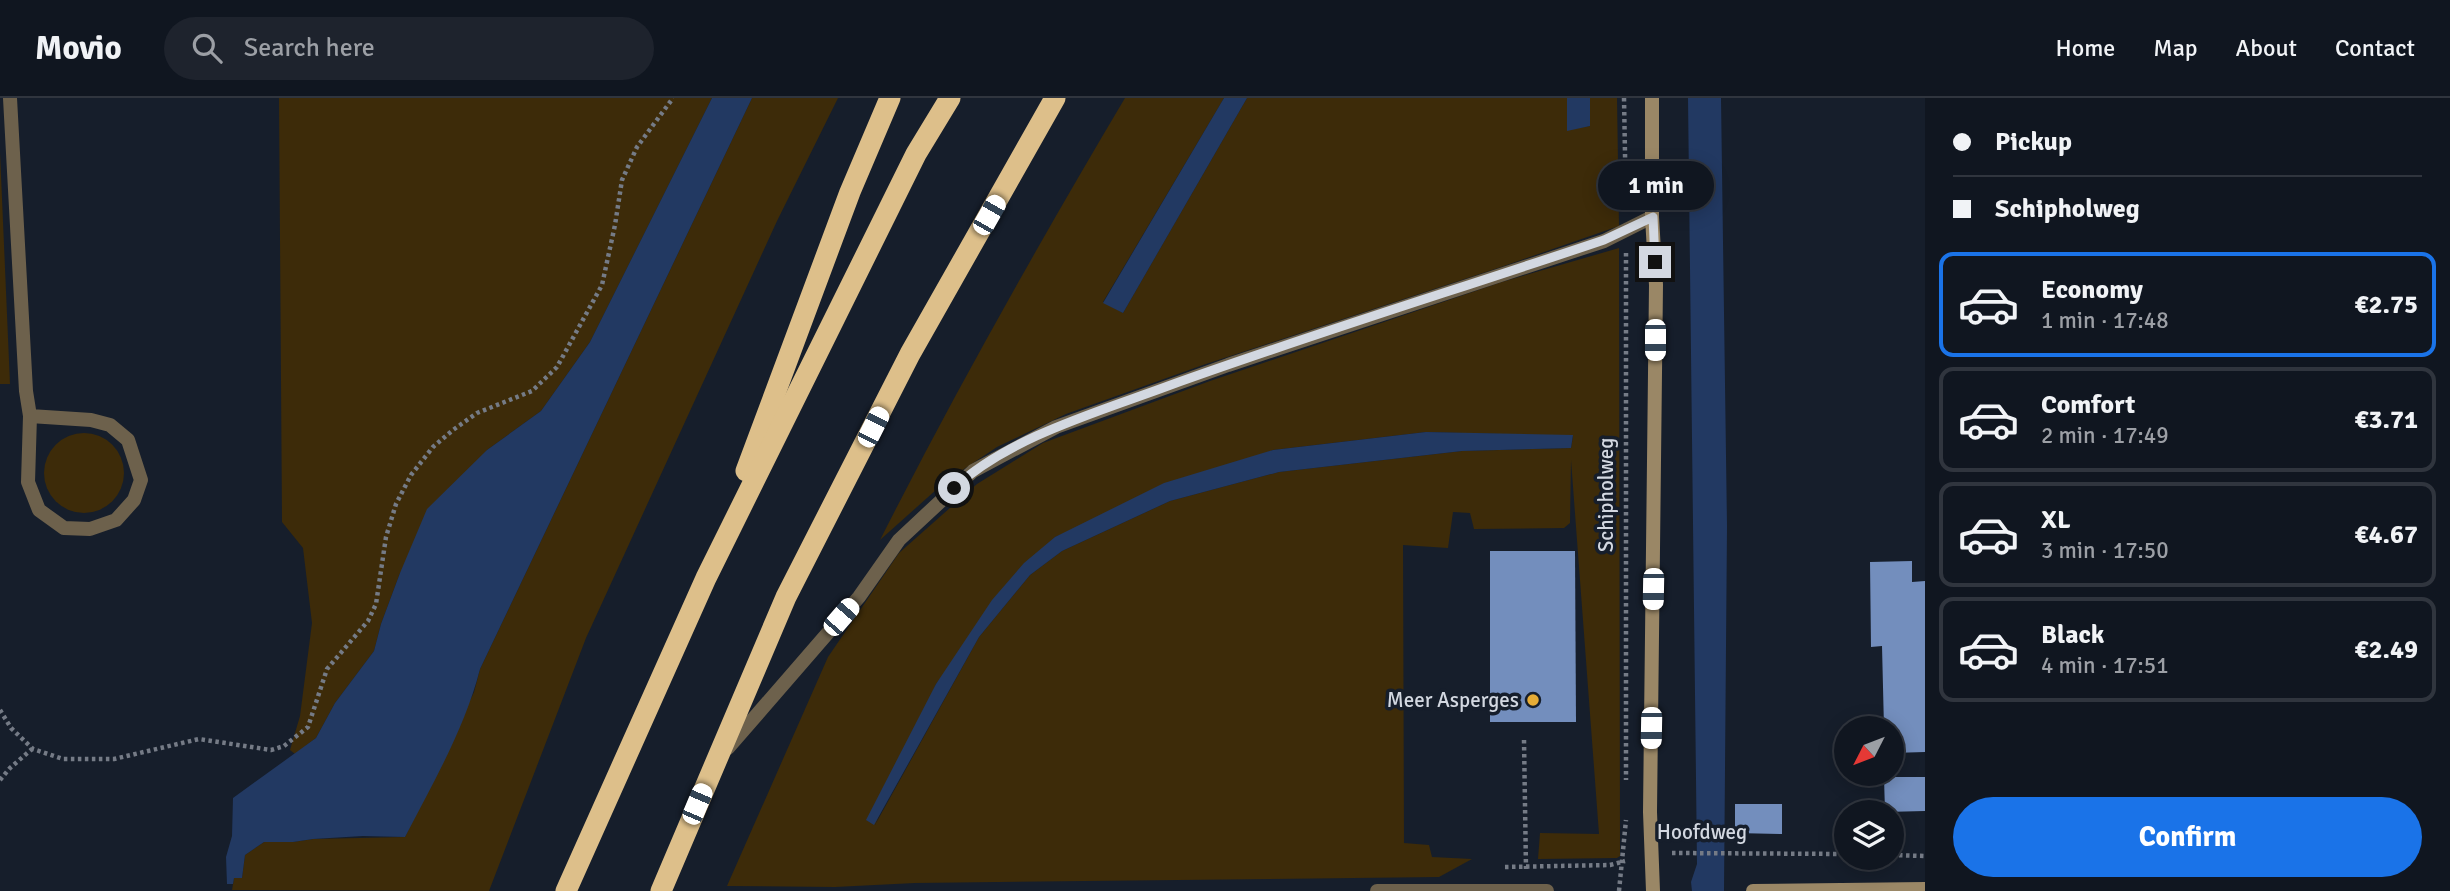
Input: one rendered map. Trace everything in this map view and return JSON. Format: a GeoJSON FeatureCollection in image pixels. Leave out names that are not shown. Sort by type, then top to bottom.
{"type":"FeatureCollection","features":[{"type":"Feature","properties":{"kind":"highway"},"geometry":{"type":"LineString","coordinates":[[706,578],[850,192],[890,98]]}},
{"type":"Feature","properties":{"kind":"highway"},"geometry":{"type":"LineString","coordinates":[[566,891],[706,578],[916,154],[950,98]]}},
{"type":"Feature","properties":{"kind":"highway"},"geometry":{"type":"LineString","coordinates":[[661,891],[792,585],[910,355],[1055,98]]}},
{"type":"Feature","properties":{"kind":"main road"},"geometry":{"type":"LineString","coordinates":[[1652,98],[1656,299],[1650,812],[1653,891]]}},
{"type":"Feature","properties":{"kind":"main road"},"geometry":{"type":"LineString","coordinates":[[1753,891],[1925,889]]}},
{"type":"Feature","properties":{"kind":"street"},"geometry":{"type":"LineString","coordinates":[[10,98],[30,416],[28,482],[39,510],[64,528],[90,528],[116,520],[134,500],[141,480],[128,440],[110,425],[91,420],[30,416]]}},
{"type":"Feature","properties":{"kind":"street"},"geometry":{"type":"LineString","coordinates":[[715,762],[859,597],[899,540],[973,471],[1068,422],[1228,365],[1591,245],[1653,217]]}},
{"type":"Feature","properties":{"kind":"street"},"geometry":{"type":"LineString","coordinates":[[1377,891],[1547,891]]}},
{"type":"Feature","properties":{"kind":"path"},"geometry":{"type":"LineString","coordinates":[[0,710],[11,728],[33,749],[63,759],[114,759],[199,739],[271,750],[284,746],[308,727],[327,670],[368,621],[376,604],[386,537],[396,504],[411,475],[433,447],[453,430],[477,413],[532,391],[557,367],[602,285],[622,180],[637,147],[673,98]]}},
{"type":"Feature","properties":{"kind":"path","name":"Schipholweg"},"geometry":{"type":"LineString","coordinates":[[1624,98],[1626,793]]}},
{"type":"Feature","properties":{"kind":"path"},"geometry":{"type":"LineString","coordinates":[[1524,740],[1526,891]]}},
{"type":"Feature","properties":{"kind":"path"},"geometry":{"type":"LineString","coordinates":[[0,780],[33,749]]}},
{"type":"Feature","properties":{"kind":"path"},"geometry":{"type":"LineString","coordinates":[[1619,891],[1626,806]]}},
{"type":"Feature","properties":{"kind":"path","name":"Hoofdweg"},"geometry":{"type":"LineString","coordinates":[[1494,868],[1610,865],[1623,862],[1636,852],[1834,854]]}},
{"type":"Feature","properties":{"kind":"path"},"geometry":{"type":"LineString","coordinates":[[1904,855],[1925,856]]}},
{"type":"Feature","properties":{"kind":"shaded area"},"geometry":{"type":"Polygon","coordinates":[[[279,98],[712,98],[590,342],[541,411],[487,450],[400,573],[374,651],[335,703],[316,738],[295,754],[290,750],[300,716],[312,623],[303,548],[282,522],[279,98]]]}},
{"type":"Feature","properties":{"kind":"shaded area"},"geometry":{"type":"Polygon","coordinates":[[[752,98],[838,98],[777,221],[586,638],[489,891],[232,890],[234,878],[242,878],[245,855],[264,842],[405,837],[474,692],[480,669],[752,98]]]}},
{"type":"Feature","properties":{"kind":"shaded area"},"geometry":{"type":"Polygon","coordinates":[[[1125,98],[1224,98],[1103,302],[1123,313],[1247,98],[1567,98],[1567,130],[1590,126],[1590,98],[1617,98],[1619,226],[1203,365],[1066,414],[997,447],[946,481],[880,540],[999,317],[1125,98]]]}},
{"type":"Feature","properties":{"kind":"shaded area"},"geometry":{"type":"Polygon","coordinates":[[[0,152],[10,384],[0,384],[0,152]]]}},
{"type":"Feature","properties":{"kind":"shaded area"},"geometry":{"type":"Polygon","coordinates":[[[1619,248],[1620,856],[1538,859],[1540,833],[1599,834],[1571,460],[1570,523],[1564,528],[1474,529],[1470,513],[1453,512],[1448,548],[1403,545],[1404,843],[1429,845],[1432,857],[1472,859],[1439,877],[915,883],[835,887],[727,886],[828,657],[899,553],[977,484],[1043,443],[1210,381],[1502,282],[1619,248]],[[1426,432],[1273,450],[1055,537],[936,684],[875,825],[979,637],[1030,575],[1062,551],[1170,501],[1279,472],[1462,451],[1571,448],[1573,436],[1426,432]]]}},
{"type":"Feature","properties":{"kind":"shaded area"},"geometry":{"type":"Polygon","coordinates":[[[84,433],[99,436],[112,445],[121,458],[124,473],[121,488],[112,501],[99,510],[84,513],[69,510],[56,501],[47,488],[44,473],[47,458],[56,445],[69,436],[84,433]]]}},
{"type":"Feature","properties":{"kind":"water"},"geometry":{"type":"Polygon","coordinates":[[[712,98],[752,98],[480,669],[457,734],[405,837],[363,836],[264,842],[245,855],[242,878],[234,878],[233,884],[227,884],[226,857],[232,836],[233,798],[316,738],[335,703],[374,651],[400,573],[427,509],[487,450],[541,411],[590,342],[712,98]]]}},
{"type":"Feature","properties":{"kind":"water"},"geometry":{"type":"Polygon","coordinates":[[[1224,98],[1247,98],[1123,313],[1103,303],[1224,98]]]}},
{"type":"Feature","properties":{"kind":"water"},"geometry":{"type":"Polygon","coordinates":[[[1567,98],[1590,98],[1590,126],[1567,131],[1567,98]]]}},
{"type":"Feature","properties":{"kind":"water"},"geometry":{"type":"Polygon","coordinates":[[[1688,98],[1721,98],[1727,526],[1724,891],[1692,891],[1691,882],[1697,864],[1688,98]]]}},
{"type":"Feature","properties":{"kind":"water"},"geometry":{"type":"Polygon","coordinates":[[[1426,432],[1573,435],[1571,448],[1462,451],[1279,472],[1170,501],[1062,551],[1030,575],[979,637],[874,825],[866,820],[936,684],[992,600],[1024,563],[1055,537],[1164,483],[1273,450],[1426,432]]]}},
{"type":"Feature","properties":{"kind":"building"},"geometry":{"type":"Polygon","coordinates":[[[1490,551],[1575,551],[1576,722],[1490,722],[1490,551]]]}},
{"type":"Feature","properties":{"kind":"building"},"geometry":{"type":"Polygon","coordinates":[[[1912,561],[1912,582],[1925,581],[1925,752],[1904,753],[1904,716],[1884,716],[1882,646],[1871,647],[1870,562],[1912,561]]]}},
{"type":"Feature","properties":{"kind":"building"},"geometry":{"type":"Polygon","coordinates":[[[1904,777],[1925,777],[1925,811],[1904,812],[1904,800],[1885,800],[1884,786],[1904,786],[1904,777]]]}},
{"type":"Feature","properties":{"kind":"building"},"geometry":{"type":"Polygon","coordinates":[[[1735,804],[1782,804],[1782,834],[1735,833],[1735,804]]]}},
{"type":"Feature","properties":{"kind":"place","name":"Meer Asperges"},"geometry":{"type":"Point","coordinates":[1533,700]}},
{"type":"Feature","properties":{"kind":"route"},"geometry":{"type":"LineString","coordinates":[[954,488],[973,471],[1056,427],[1228,365],[1604,240],[1653,217],[1655,262]]}}]}
